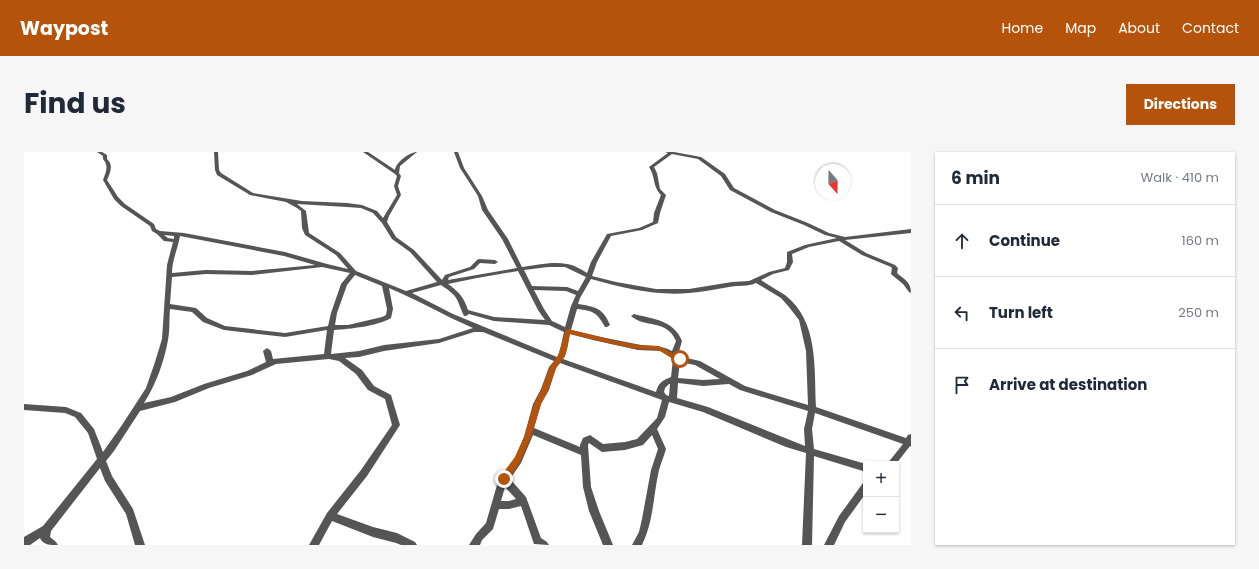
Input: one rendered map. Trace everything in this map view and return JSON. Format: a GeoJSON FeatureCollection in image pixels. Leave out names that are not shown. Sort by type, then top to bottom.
{"type":"FeatureCollection","features":[{"type":"Feature","properties":{"kind":"street"},"geometry":{"type":"LineString","coordinates":[[99,152],[105,155],[105,159],[108,162],[109,169],[105,180],[116,198],[123,205],[140,215],[152,225],[154,230],[159,233],[177,238],[285,254],[326,266],[354,272],[406,293],[451,316],[483,330],[558,360],[667,398],[705,409],[770,437],[810,452],[863,467]]}},
{"type":"Feature","properties":{"kind":"street"},"geometry":{"type":"LineString","coordinates":[[216,152],[217,170],[222,176],[252,194],[302,203],[335,203],[362,207],[375,212],[384,222],[394,238],[408,247],[442,281],[456,292],[470,324]]}},
{"type":"Feature","properties":{"kind":"street"},"geometry":{"type":"LineString","coordinates":[[365,152],[397,173]]}},
{"type":"Feature","properties":{"kind":"street"},"geometry":{"type":"LineString","coordinates":[[384,222],[399,194],[396,186],[399,178],[397,173],[398,166],[415,152]]}},
{"type":"Feature","properties":{"kind":"street"},"geometry":{"type":"LineString","coordinates":[[456,152],[462,168],[480,196],[486,210],[505,239],[541,310],[550,323]]}},
{"type":"Feature","properties":{"kind":"street"},"geometry":{"type":"LineString","coordinates":[[474,545],[479,537],[490,526],[495,504],[504,479],[518,460],[530,430],[537,404],[554,365],[563,354],[574,314],[574,306],[589,276],[594,262],[609,235],[640,229],[655,223],[664,195],[658,189],[651,167],[669,153],[702,160],[723,175],[730,188],[772,211],[827,234],[843,239],[864,254],[893,266],[895,268],[894,274],[905,283],[911,291]]}},
{"type":"Feature","properties":{"kind":"street"},"geometry":{"type":"LineString","coordinates":[[287,200],[299,206],[303,211],[305,228],[308,234],[338,254],[354,272]]}},
{"type":"Feature","properties":{"kind":"street"},"geometry":{"type":"LineString","coordinates":[[406,293],[442,281],[462,279],[480,274],[565,265],[589,276],[616,284],[656,291],[689,292],[732,284],[744,284],[758,280],[771,273],[788,269],[790,262],[788,255],[790,252],[807,246],[843,239],[911,231]]}},
{"type":"Feature","properties":{"kind":"street"},"geometry":{"type":"LineString","coordinates":[[24,543],[46,529],[101,460],[125,427],[149,388],[159,362],[165,339],[170,260],[177,238]]}},
{"type":"Feature","properties":{"kind":"street"},"geometry":{"type":"LineString","coordinates":[[442,281],[447,276],[472,268],[479,261],[495,262]]}},
{"type":"Feature","properties":{"kind":"street"},"geometry":{"type":"LineString","coordinates":[[169,275],[206,272],[252,273],[326,266]]}},
{"type":"Feature","properties":{"kind":"street"},"geometry":{"type":"LineString","coordinates":[[327,356],[330,328],[342,289],[354,272]]}},
{"type":"Feature","properties":{"kind":"street"},"geometry":{"type":"LineString","coordinates":[[758,280],[788,301],[802,320],[810,351],[812,409],[808,429],[810,452],[807,545]]}},
{"type":"Feature","properties":{"kind":"street"},"geometry":{"type":"LineString","coordinates":[[167,306],[194,310],[205,320],[224,328],[289,335],[330,328],[357,326],[381,321],[389,316],[390,308],[385,284]]}},
{"type":"Feature","properties":{"kind":"street"},"geometry":{"type":"LineString","coordinates":[[530,288],[567,289],[580,294]]}},
{"type":"Feature","properties":{"kind":"street"},"geometry":{"type":"LineString","coordinates":[[574,306],[598,310],[604,317],[607,325]]}},
{"type":"Feature","properties":{"kind":"street"},"geometry":{"type":"LineString","coordinates":[[465,311],[494,319],[550,323],[568,332],[638,347],[659,348],[676,357],[697,363],[743,388],[855,422],[910,441],[893,461]]}},
{"type":"Feature","properties":{"kind":"street"},"geometry":{"type":"LineString","coordinates":[[608,545],[597,520],[588,493],[585,476],[584,445],[588,440],[593,440],[602,448],[625,446],[641,441],[661,420],[663,405],[674,379],[679,341],[674,332],[666,326],[634,316]]}},
{"type":"Feature","properties":{"kind":"street"},"geometry":{"type":"LineString","coordinates":[[137,408],[172,400],[207,386],[249,373],[270,363],[291,358],[359,354],[384,348],[429,342],[474,330],[483,330]]}},
{"type":"Feature","properties":{"kind":"street"},"geometry":{"type":"LineString","coordinates":[[266,351],[270,363]]}},
{"type":"Feature","properties":{"kind":"street"},"geometry":{"type":"LineString","coordinates":[[314,545],[330,516],[364,474],[393,430],[396,422],[388,397],[372,389],[359,372],[341,359],[327,356]]}},
{"type":"Feature","properties":{"kind":"street"},"geometry":{"type":"LineString","coordinates":[[667,398],[660,392],[661,387],[666,382],[674,379],[703,383],[729,381]]}},
{"type":"Feature","properties":{"kind":"street"},"geometry":{"type":"LineString","coordinates":[[24,407],[66,410],[78,415],[91,431],[108,478],[130,512],[140,545]]}},
{"type":"Feature","properties":{"kind":"street"},"geometry":{"type":"LineString","coordinates":[[637,545],[643,533],[647,519],[655,470],[662,449],[661,444],[652,429]]}},
{"type":"Feature","properties":{"kind":"street"},"geometry":{"type":"LineString","coordinates":[[530,430],[584,453]]}},
{"type":"Feature","properties":{"kind":"street"},"geometry":{"type":"LineString","coordinates":[[504,479],[523,500],[530,516],[538,542],[544,545]]}},
{"type":"Feature","properties":{"kind":"street"},"geometry":{"type":"LineString","coordinates":[[829,545],[842,519],[863,490]]}},
{"type":"Feature","properties":{"kind":"street"},"geometry":{"type":"LineString","coordinates":[[495,504],[512,505],[523,500]]}},
{"type":"Feature","properties":{"kind":"street"},"geometry":{"type":"LineString","coordinates":[[330,516],[374,532],[397,538],[412,545]]}},
{"type":"Feature","properties":{"kind":"street"},"geometry":{"type":"LineString","coordinates":[[46,529],[45,539],[53,545]]}},
{"type":"Feature","properties":{"kind":"route"},"geometry":{"type":"LineString","coordinates":[[504,479],[518,460],[528,437],[537,404],[554,365],[563,354],[564,344],[568,332],[638,347],[659,348],[666,350],[680,359]]}}]}
